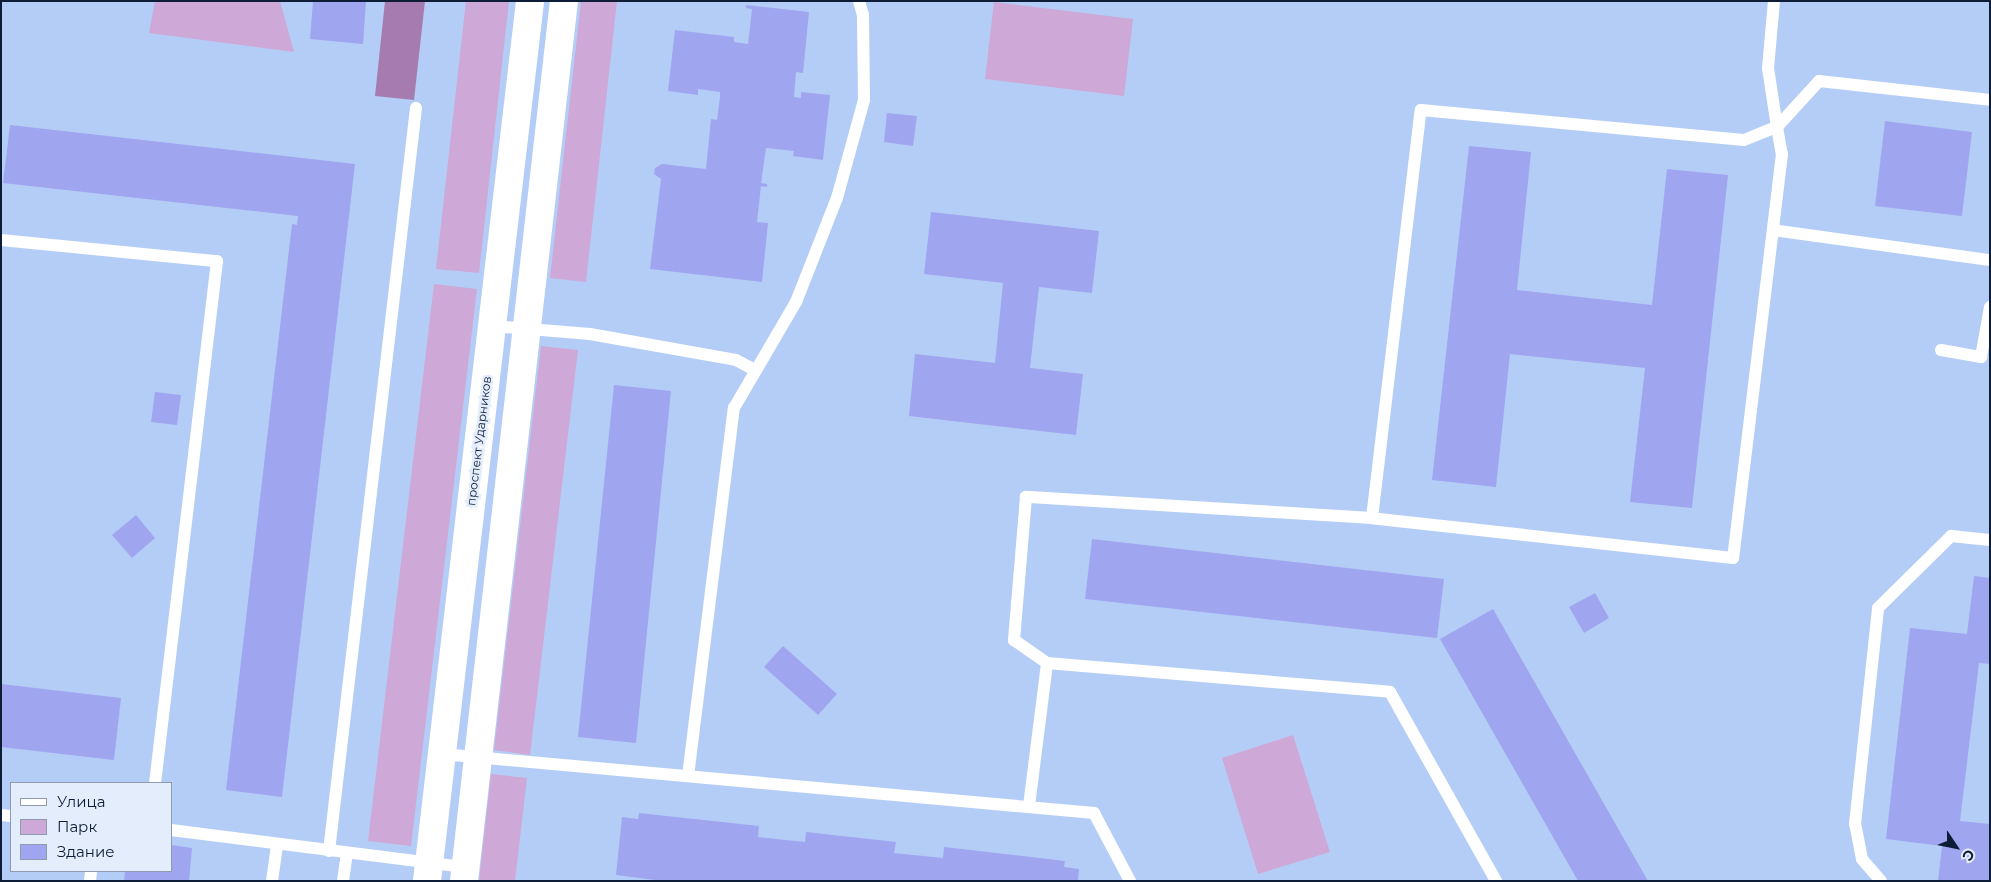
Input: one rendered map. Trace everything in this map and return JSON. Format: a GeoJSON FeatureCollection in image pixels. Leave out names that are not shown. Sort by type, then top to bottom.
{"type":"FeatureCollection","features":[{"type":"Feature","properties":{"kind":"street","name":"проспект Ударников"},"geometry":{"type":"LineString","coordinates":[[428,872],[530,1]]}},
{"type":"Feature","properties":{"kind":"street"},"geometry":{"type":"LineString","coordinates":[[465,874],[564,1]]}},
{"type":"Feature","properties":{"kind":"lane"},"geometry":{"type":"LineString","coordinates":[[688,776],[734,408],[796,302],[840,189],[864,100],[863,15],[859,1]]}},
{"type":"Feature","properties":{"kind":"lane"},"geometry":{"type":"LineString","coordinates":[[1495,880],[1390,692],[1047,663],[1014,640],[1026,498],[1372,518],[1733,558],[1782,154],[1768,68],[1774,1]]}},
{"type":"Feature","properties":{"kind":"lane"},"geometry":{"type":"LineString","coordinates":[[1372,518],[1421,110],[1744,140],[1777,127],[1819,81],[1990,100]]}},
{"type":"Feature","properties":{"kind":"lane"},"geometry":{"type":"LineString","coordinates":[[329,850],[416,108]]}},
{"type":"Feature","properties":{"kind":"lane"},"geometry":{"type":"LineString","coordinates":[[1772,230],[1990,260]]}},
{"type":"Feature","properties":{"kind":"lane"},"geometry":{"type":"LineString","coordinates":[[1,240],[217,261],[154,782]]}},
{"type":"Feature","properties":{"kind":"lane"},"geometry":{"type":"LineString","coordinates":[[1940,350],[1981,357],[1990,307]]}},
{"type":"Feature","properties":{"kind":"lane"},"geometry":{"type":"LineString","coordinates":[[493,326],[590,334],[736,360],[755,370]]}},
{"type":"Feature","properties":{"kind":"lane"},"geometry":{"type":"LineString","coordinates":[[1881,881],[1862,859],[1855,824],[1878,608],[1951,536],[1990,540]]}},
{"type":"Feature","properties":{"kind":"lane"},"geometry":{"type":"LineString","coordinates":[[1029,806],[1047,663]]}},
{"type":"Feature","properties":{"kind":"lane"},"geometry":{"type":"LineString","coordinates":[[442,754],[1094,813],[1130,881]]}},
{"type":"Feature","properties":{"kind":"lane"},"geometry":{"type":"LineString","coordinates":[[172,830],[277,845],[329,850],[428,872],[465,874]]}},
{"type":"Feature","properties":{"kind":"lane"},"geometry":{"type":"LineString","coordinates":[[272,881],[277,845]]}},
{"type":"Feature","properties":{"kind":"lane"},"geometry":{"type":"LineString","coordinates":[[343,881],[347,853]]}},
{"type":"Feature","properties":{"kind":"green space"},"geometry":{"type":"Polygon","coordinates":[[[155,1],[280,1],[294,52],[149,33],[155,1]]]}},
{"type":"Feature","properties":{"kind":"green space"},"geometry":{"type":"Polygon","coordinates":[[[466,1],[509,1],[479,273],[436,269],[466,1]]]}},
{"type":"Feature","properties":{"kind":"green space"},"geometry":{"type":"Polygon","coordinates":[[[581,1],[617,1],[586,282],[550,278],[581,1]]]}},
{"type":"Feature","properties":{"kind":"green space"},"geometry":{"type":"Polygon","coordinates":[[[994,2],[1133,19],[1124,96],[985,79],[994,2]]]}},
{"type":"Feature","properties":{"kind":"green space"},"geometry":{"type":"Polygon","coordinates":[[[434,284],[477,289],[411,846],[368,841],[434,284]]]}},
{"type":"Feature","properties":{"kind":"green space"},"geometry":{"type":"Polygon","coordinates":[[[541,346],[578,350],[530,755],[494,750],[541,346]]]}},
{"type":"Feature","properties":{"kind":"green space"},"geometry":{"type":"Polygon","coordinates":[[[1293,735],[1330,852],[1258,874],[1222,758],[1293,735]]]}},
{"type":"Feature","properties":{"kind":"green space"},"geometry":{"type":"Polygon","coordinates":[[[491,774],[527,778],[515,881],[479,881],[491,774]]]}},
{"type":"Feature","properties":{"kind":"shaded area"},"geometry":{"type":"Polygon","coordinates":[[[385,1],[425,1],[414,100],[375,96],[385,1]]]}},
{"type":"Feature","properties":{"kind":"building"},"geometry":{"type":"Polygon","coordinates":[[[313,1],[366,1],[363,44],[310,39],[313,1]]]}},
{"type":"Feature","properties":{"kind":"building"},"geometry":{"type":"Polygon","coordinates":[[[746,5],[809,12],[803,73],[796,72],[794,97],[801,98],[801,92],[830,95],[823,160],[793,156],[794,151],[766,148],[761,183],[767,184],[767,187],[761,186],[757,222],[768,223],[762,282],[650,269],[661,179],[654,174],[655,168],[662,164],[706,169],[711,119],[717,120],[720,97],[720,92],[698,89],[698,95],[668,91],[675,30],[734,37],[734,42],[748,44],[752,9],[746,8],[746,5]]]}},
{"type":"Feature","properties":{"kind":"building"},"geometry":{"type":"Polygon","coordinates":[[[887,113],[917,116],[913,146],[884,142],[887,113]]]}},
{"type":"Feature","properties":{"kind":"building"},"geometry":{"type":"Polygon","coordinates":[[[1885,121],[1972,132],[1962,216],[1875,206],[1885,121]]]}},
{"type":"Feature","properties":{"kind":"building"},"geometry":{"type":"Polygon","coordinates":[[[10,125],[355,164],[282,797],[226,790],[292,224],[297,225],[298,216],[3,183],[10,125]]]}},
{"type":"Feature","properties":{"kind":"building"},"geometry":{"type":"Polygon","coordinates":[[[1469,146],[1531,152],[1517,290],[1652,305],[1667,169],[1728,175],[1692,508],[1630,502],[1645,368],[1510,354],[1496,487],[1432,480],[1469,146]]]}},
{"type":"Feature","properties":{"kind":"building"},"geometry":{"type":"Polygon","coordinates":[[[931,212],[1099,231],[1092,293],[1039,287],[1030,368],[1083,374],[1076,435],[909,416],[915,354],[995,363],[1003,283],[924,274],[931,212]]]}},
{"type":"Feature","properties":{"kind":"building"},"geometry":{"type":"Polygon","coordinates":[[[614,385],[671,391],[636,743],[578,737],[614,385]]]}},
{"type":"Feature","properties":{"kind":"building"},"geometry":{"type":"Polygon","coordinates":[[[155,392],[181,395],[177,425],[151,422],[155,392]]]}},
{"type":"Feature","properties":{"kind":"building"},"geometry":{"type":"Polygon","coordinates":[[[136,515],[155,538],[132,558],[112,535],[136,515]]]}},
{"type":"Feature","properties":{"kind":"building"},"geometry":{"type":"Polygon","coordinates":[[[1092,539],[1444,579],[1437,638],[1085,599],[1092,539]]]}},
{"type":"Feature","properties":{"kind":"building"},"geometry":{"type":"Polygon","coordinates":[[[1974,576],[1990,578],[1990,664],[1979,663],[1960,821],[1990,824],[1990,881],[1938,881],[1942,846],[1886,839],[1910,628],[1967,634],[1974,576]]]}},
{"type":"Feature","properties":{"kind":"building"},"geometry":{"type":"Polygon","coordinates":[[[1595,593],[1609,618],[1584,633],[1569,607],[1595,593]]]}},
{"type":"Feature","properties":{"kind":"building"},"geometry":{"type":"Polygon","coordinates":[[[1493,609],[1648,881],[1578,881],[1440,639],[1493,609]]]}},
{"type":"Feature","properties":{"kind":"building"},"geometry":{"type":"Polygon","coordinates":[[[783,646],[837,694],[818,715],[764,667],[783,646]]]}},
{"type":"Feature","properties":{"kind":"building"},"geometry":{"type":"Polygon","coordinates":[[[1,684],[121,698],[114,760],[1,747],[1,684]]]}},
{"type":"Feature","properties":{"kind":"building"},"geometry":{"type":"Polygon","coordinates":[[[639,813],[759,826],[758,837],[805,842],[806,832],[896,842],[894,853],[943,858],[944,847],[1065,861],[1064,867],[1079,869],[1078,881],[663,881],[616,875],[622,817],[638,819],[639,813]]]}},
{"type":"Feature","properties":{"kind":"building"},"geometry":{"type":"Polygon","coordinates":[[[172,845],[192,848],[189,881],[124,881],[125,872],[172,872],[172,845]]]}}]}
